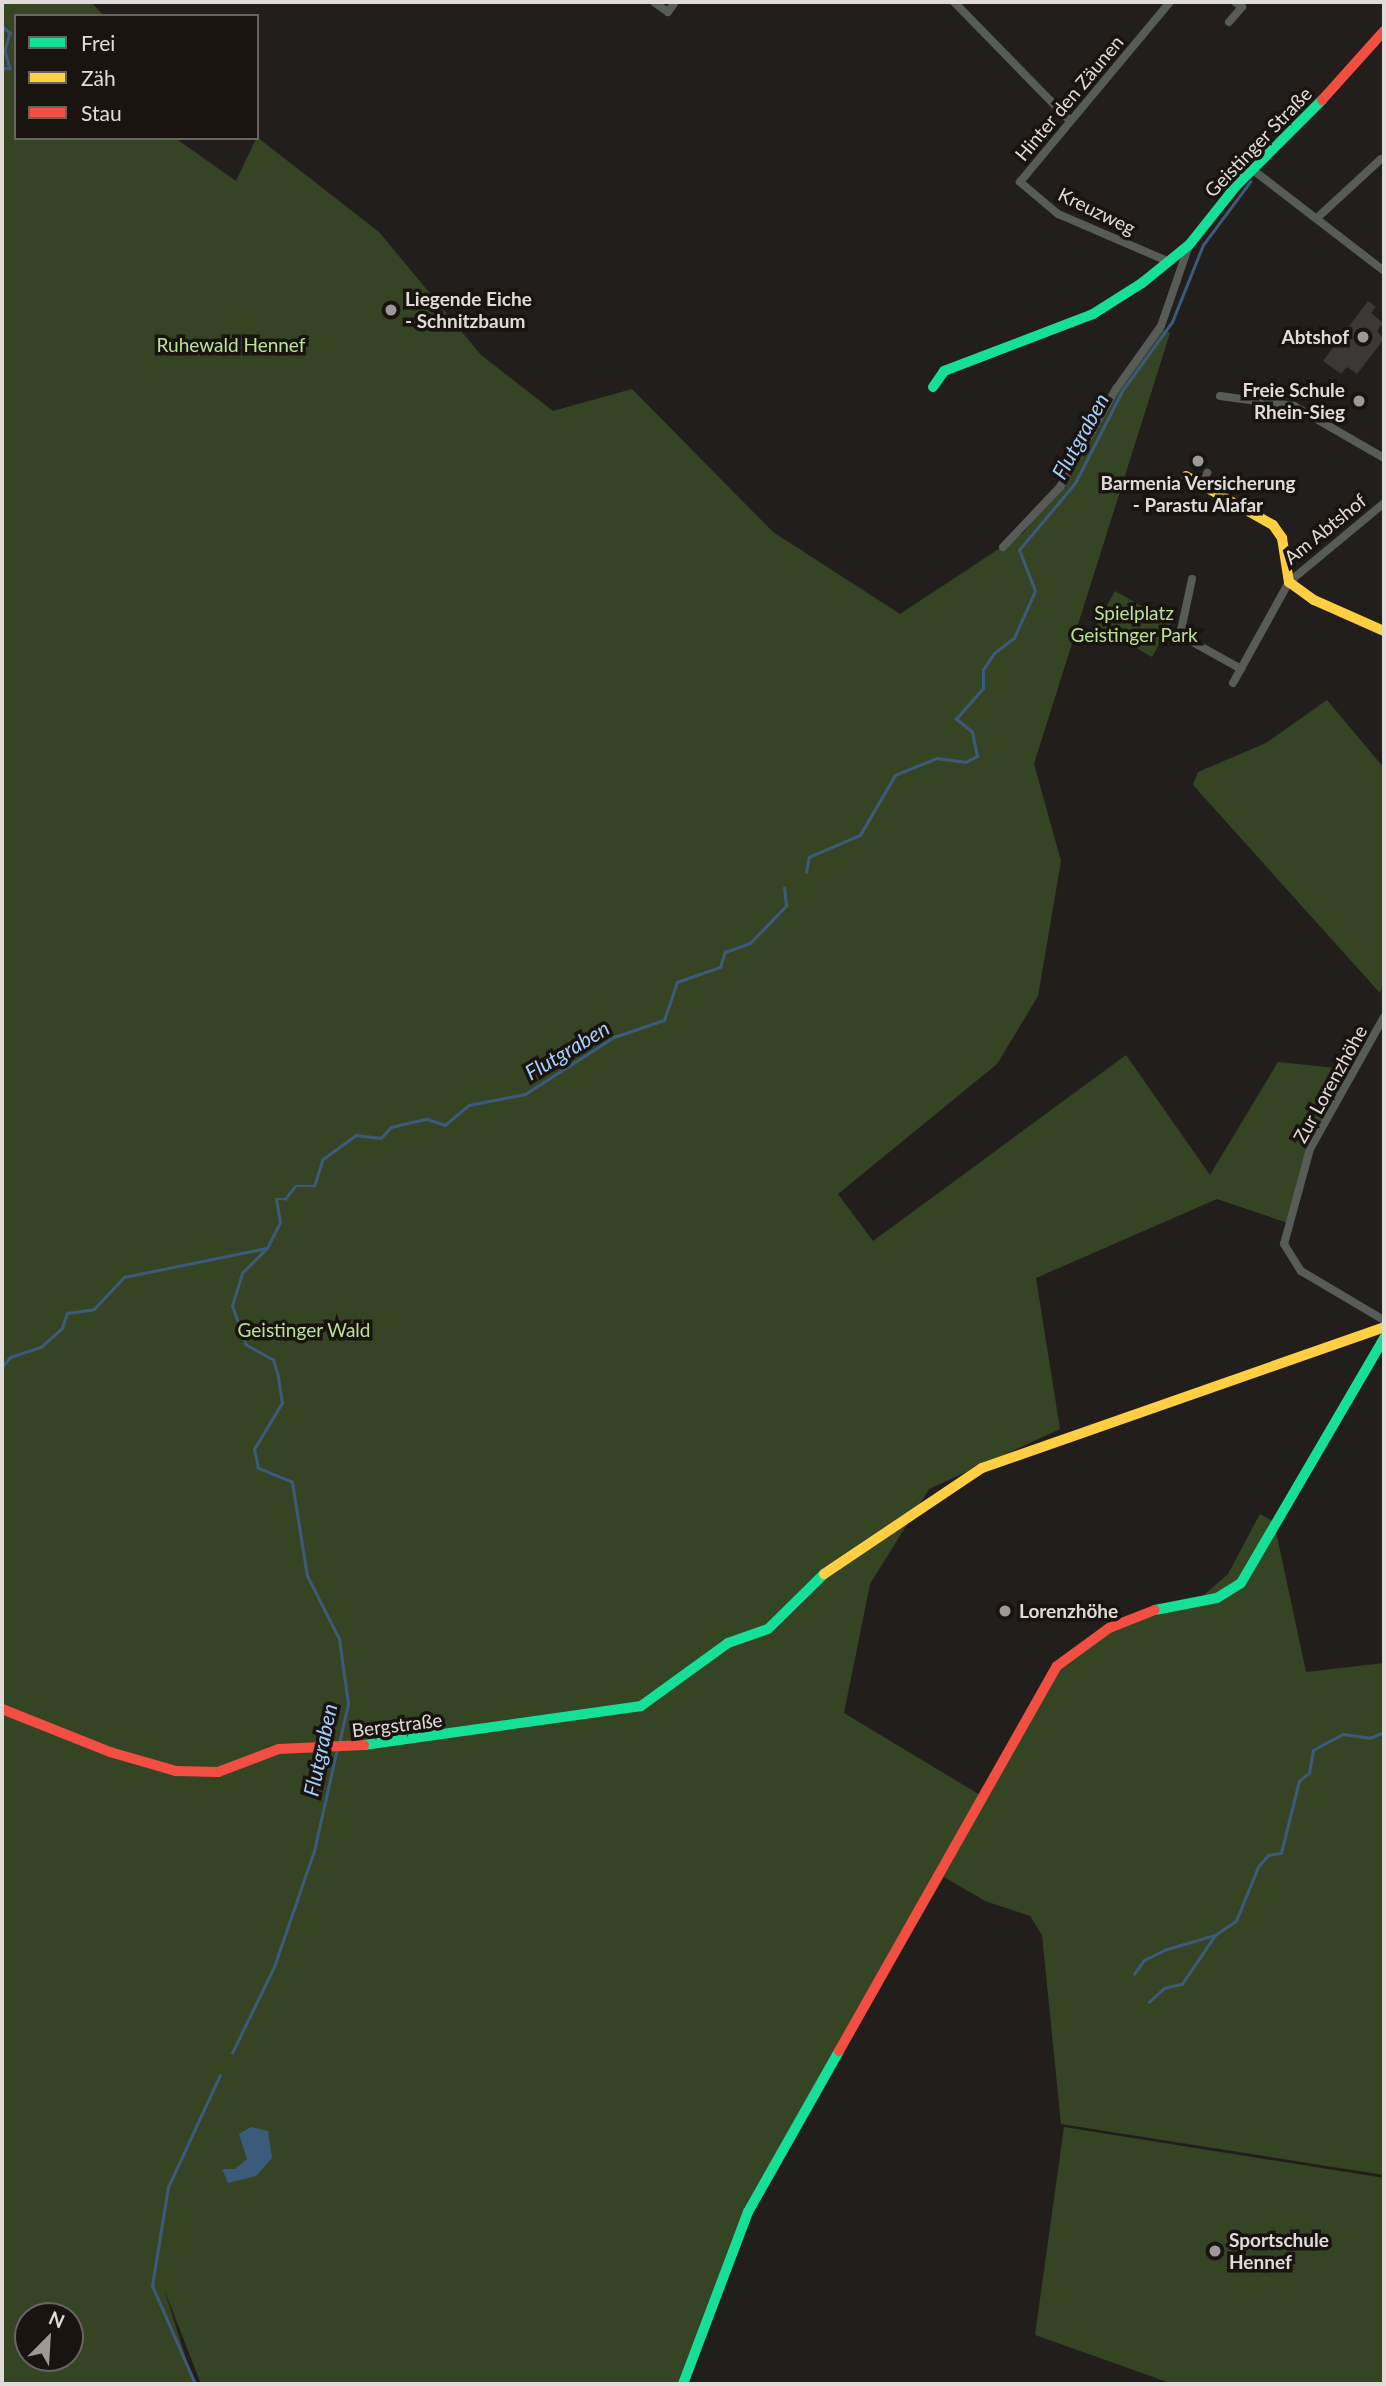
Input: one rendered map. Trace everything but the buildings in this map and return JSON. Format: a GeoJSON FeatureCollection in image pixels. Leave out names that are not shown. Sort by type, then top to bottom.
{"type":"FeatureCollection","features":[{"type":"Feature","properties":{"kind":"street"},"geometry":{"type":"LineString","coordinates":[[654,2],[668,12],[675,2]]}},
{"type":"Feature","properties":{"kind":"street"},"geometry":{"type":"LineString","coordinates":[[954,2],[1070,121]]}},
{"type":"Feature","properties":{"kind":"street","name":"Hinter den Zäunen"},"geometry":{"type":"LineString","coordinates":[[1020,182],[1170,2]]}},
{"type":"Feature","properties":{"kind":"street"},"geometry":{"type":"LineString","coordinates":[[1229,22],[1241,4]]}},
{"type":"Feature","properties":{"kind":"street","name":"Geistinger Straße"},"geometry":{"type":"LineString","coordinates":[[933,387],[944,371],[1120,300],[1165,260],[1189,245],[1253,170],[1384,31]]}},
{"type":"Feature","properties":{"kind":"street"},"geometry":{"type":"LineString","coordinates":[[1317,218],[1381,159]]}},
{"type":"Feature","properties":{"kind":"street"},"geometry":{"type":"LineString","coordinates":[[1253,170],[1384,271]]}},
{"type":"Feature","properties":{"kind":"street","name":"Kreuzweg"},"geometry":{"type":"LineString","coordinates":[[1020,182],[1058,214],[1165,260]]}},
{"type":"Feature","properties":{"kind":"street"},"geometry":{"type":"LineString","coordinates":[[1003,547],[1060,487],[1116,389],[1161,326],[1189,245]]}},
{"type":"Feature","properties":{"kind":"street"},"geometry":{"type":"LineString","coordinates":[[1220,396],[1293,405],[1384,458]]}},
{"type":"Feature","properties":{"kind":"street","name":"Am Abtshof"},"geometry":{"type":"LineString","coordinates":[[1186,476],[1204,479],[1273,525],[1282,538],[1289,582],[1314,600],[1384,631]]}},
{"type":"Feature","properties":{"kind":"street","name":"Am Abtshof"},"geometry":{"type":"LineString","coordinates":[[1233,683],[1289,582],[1384,503]]}},
{"type":"Feature","properties":{"kind":"street"},"geometry":{"type":"LineString","coordinates":[[1192,579],[1180,635],[1241,669]]}},
{"type":"Feature","properties":{"kind":"street","name":"Zur Lorenzhöhe"},"geometry":{"type":"LineString","coordinates":[[1384,1017],[1310,1149],[1284,1244],[1301,1271],[1384,1320]]}},
{"type":"Feature","properties":{"kind":"street","name":"Bergstraße"},"geometry":{"type":"LineString","coordinates":[[2,1709],[176,1771],[218,1772],[279,1749],[346,1748],[641,1706],[728,1643],[768,1629],[822,1576],[982,1468],[1384,1327]]}},
{"type":"Feature","properties":{"kind":"street"},"geometry":{"type":"LineString","coordinates":[[683,2384],[748,2212],[1057,1666],[1109,1628],[1170,1604],[1217,1598],[1241,1583],[1384,1338]]}},
{"type":"Feature","properties":{"kind":"green space","name":"Geistinger Wald"},"geometry":{"type":"Polygon","coordinates":[[[2,2],[91,2],[102,14],[14,14],[14,140],[178,140],[236,181],[256,140],[259,139],[379,232],[481,355],[553,411],[632,389],[773,532],[900,614],[1023,533],[1060,488],[1116,389],[1160,328],[1170,333],[1034,764],[1061,861],[1038,996],[997,1064],[838,1194],[873,1241],[1126,1055],[1210,1175],[1278,1062],[1355,1070],[1310,1149],[1288,1223],[1217,1199],[1036,1278],[1060,1429],[929,1489],[870,1584],[844,1713],[985,1798],[1039,1694],[1082,1642],[1198,1600],[1228,1574],[1260,1514],[1274,1522],[1306,1672],[1384,1663],[1384,2175],[1061,2124],[1042,1935],[1030,1916],[985,1901],[944,1877],[748,2212],[682,2384],[201,2384],[164,2289],[194,2384],[2,2384],[2,2]]]}},
{"type":"Feature","properties":{"kind":"green space","name":"Spielplatz Geistinger Park"},"geometry":{"type":"Polygon","coordinates":[[[1115,591],[1171,623],[1152,657],[1096,625],[1115,591]]]}},
{"type":"Feature","properties":{"kind":"green space"},"geometry":{"type":"Polygon","coordinates":[[[1327,700],[1384,768],[1384,981],[1380,993],[1193,785],[1198,772],[1266,743],[1327,700]]]}},
{"type":"Feature","properties":{"kind":"green space","name":"Sportschule Hennef"},"geometry":{"type":"Polygon","coordinates":[[[1064,2127],[1384,2178],[1384,2384],[1173,2384],[1035,2335],[1064,2127]]]}},
{"type":"Feature","properties":{"kind":"water"},"geometry":{"type":"Polygon","coordinates":[[[251,2127],[268,2131],[272,2158],[256,2176],[228,2183],[222,2169],[235,2169],[247,2159],[239,2134],[251,2127]]]}},
{"type":"Feature","properties":{"kind":"waterway"},"geometry":{"type":"LineString","coordinates":[[2,26],[10,33],[5,51],[10,68],[2,69]]}},
{"type":"Feature","properties":{"kind":"waterway","name":"Flutgraben"},"geometry":{"type":"LineString","coordinates":[[806,872],[809,857],[860,835],[895,775],[937,758],[966,762],[977,756],[972,732],[956,719],[983,688],[983,670],[994,653],[1014,638],[1035,591],[1019,550],[1075,483],[1122,391],[1172,322],[1203,245],[1250,182]]}},
{"type":"Feature","properties":{"kind":"waterway","name":"Flutgraben"},"geometry":{"type":"LineString","coordinates":[[339,1743],[348,1704],[339,1639],[307,1576],[292,1482],[258,1468],[254,1449],[282,1403],[277,1373],[273,1360],[246,1345],[232,1306],[242,1273],[267,1248],[280,1222],[276,1199],[285,1199],[295,1186],[314,1186],[323,1159],[356,1135],[381,1138],[391,1127],[427,1119],[445,1125],[469,1105],[525,1094],[614,1037],[664,1020],[677,982],[720,967],[725,952],[750,943],[786,906],[784,888]]}},
{"type":"Feature","properties":{"kind":"waterway"},"geometry":{"type":"LineString","coordinates":[[2,1367],[10,1357],[41,1347],[62,1328],[67,1313],[94,1309],[124,1277],[267,1248]]}},
{"type":"Feature","properties":{"kind":"waterway"},"geometry":{"type":"LineString","coordinates":[[1149,2002],[1164,1988],[1182,1984],[1215,1935],[1236,1921],[1258,1867],[1268,1855],[1281,1853],[1299,1781],[1309,1773],[1313,1750],[1343,1734],[1370,1738],[1384,1732]]}},
{"type":"Feature","properties":{"kind":"waterway","name":"Flutgraben"},"geometry":{"type":"LineString","coordinates":[[232,2053],[274,1967],[314,1851],[337,1749]]}},
{"type":"Feature","properties":{"kind":"waterway"},"geometry":{"type":"LineString","coordinates":[[1134,1974],[1144,1960],[1167,1949],[1215,1935]]}},
{"type":"Feature","properties":{"kind":"waterway","name":"Flutgraben"},"geometry":{"type":"LineString","coordinates":[[195,2384],[152,2286],[168,2187],[220,2075]]}},
{"type":"Feature","properties":{"kind":"traffic: fast"},"geometry":{"type":"LineString","coordinates":[[933,387],[944,371],[1093,314],[1142,283],[1189,245],[1236,186],[1322,100]]}},
{"type":"Feature","properties":{"kind":"traffic: fast"},"geometry":{"type":"LineString","coordinates":[[1155,1610],[1217,1598],[1241,1583],[1384,1338]]}},
{"type":"Feature","properties":{"kind":"traffic: fast"},"geometry":{"type":"LineString","coordinates":[[364,1745],[641,1706],[728,1643],[768,1629],[824,1574]]}},
{"type":"Feature","properties":{"kind":"traffic: fast"},"geometry":{"type":"LineString","coordinates":[[683,2384],[748,2212],[839,2051]]}},
{"type":"Feature","properties":{"kind":"traffic: slow"},"geometry":{"type":"LineString","coordinates":[[1186,476],[1273,525],[1282,538],[1289,582],[1314,600],[1384,631]]}},
{"type":"Feature","properties":{"kind":"traffic: slow"},"geometry":{"type":"LineString","coordinates":[[824,1574],[982,1468],[1384,1327]]}},
{"type":"Feature","properties":{"kind":"traffic: jam"},"geometry":{"type":"LineString","coordinates":[[1322,100],[1384,31]]}},
{"type":"Feature","properties":{"kind":"traffic: jam"},"geometry":{"type":"LineString","coordinates":[[839,2051],[1057,1666],[1109,1628],[1155,1610]]}},
{"type":"Feature","properties":{"kind":"traffic: jam"},"geometry":{"type":"LineString","coordinates":[[2,1709],[110,1752],[176,1771],[218,1772],[279,1749],[364,1745]]}},
{"type":"Feature","properties":{"kind":"place","name":"Liegende Eiche - Schnitzbaum"},"geometry":{"type":"Point","coordinates":[391,310]}},
{"type":"Feature","properties":{"kind":"place","name":"Abtshof"},"geometry":{"type":"Point","coordinates":[1363,337]}},
{"type":"Feature","properties":{"kind":"place","name":"Freie Schule Rhein-Sieg"},"geometry":{"type":"Point","coordinates":[1359,401]}},
{"type":"Feature","properties":{"kind":"place","name":"Barmenia Versicherung - Parastu Alafar"},"geometry":{"type":"Point","coordinates":[1198,461]}},
{"type":"Feature","properties":{"kind":"place","name":"Lorenzhöhe"},"geometry":{"type":"Point","coordinates":[1005,1611]}},
{"type":"Feature","properties":{"kind":"place","name":"Sportschule Hennef"},"geometry":{"type":"Point","coordinates":[1215,2251]}},
{"type":"Feature","properties":{"kind":"park label","name":"Ruhewald Hennef"},"geometry":{"type":"Point","coordinates":[231,345]}}]}
